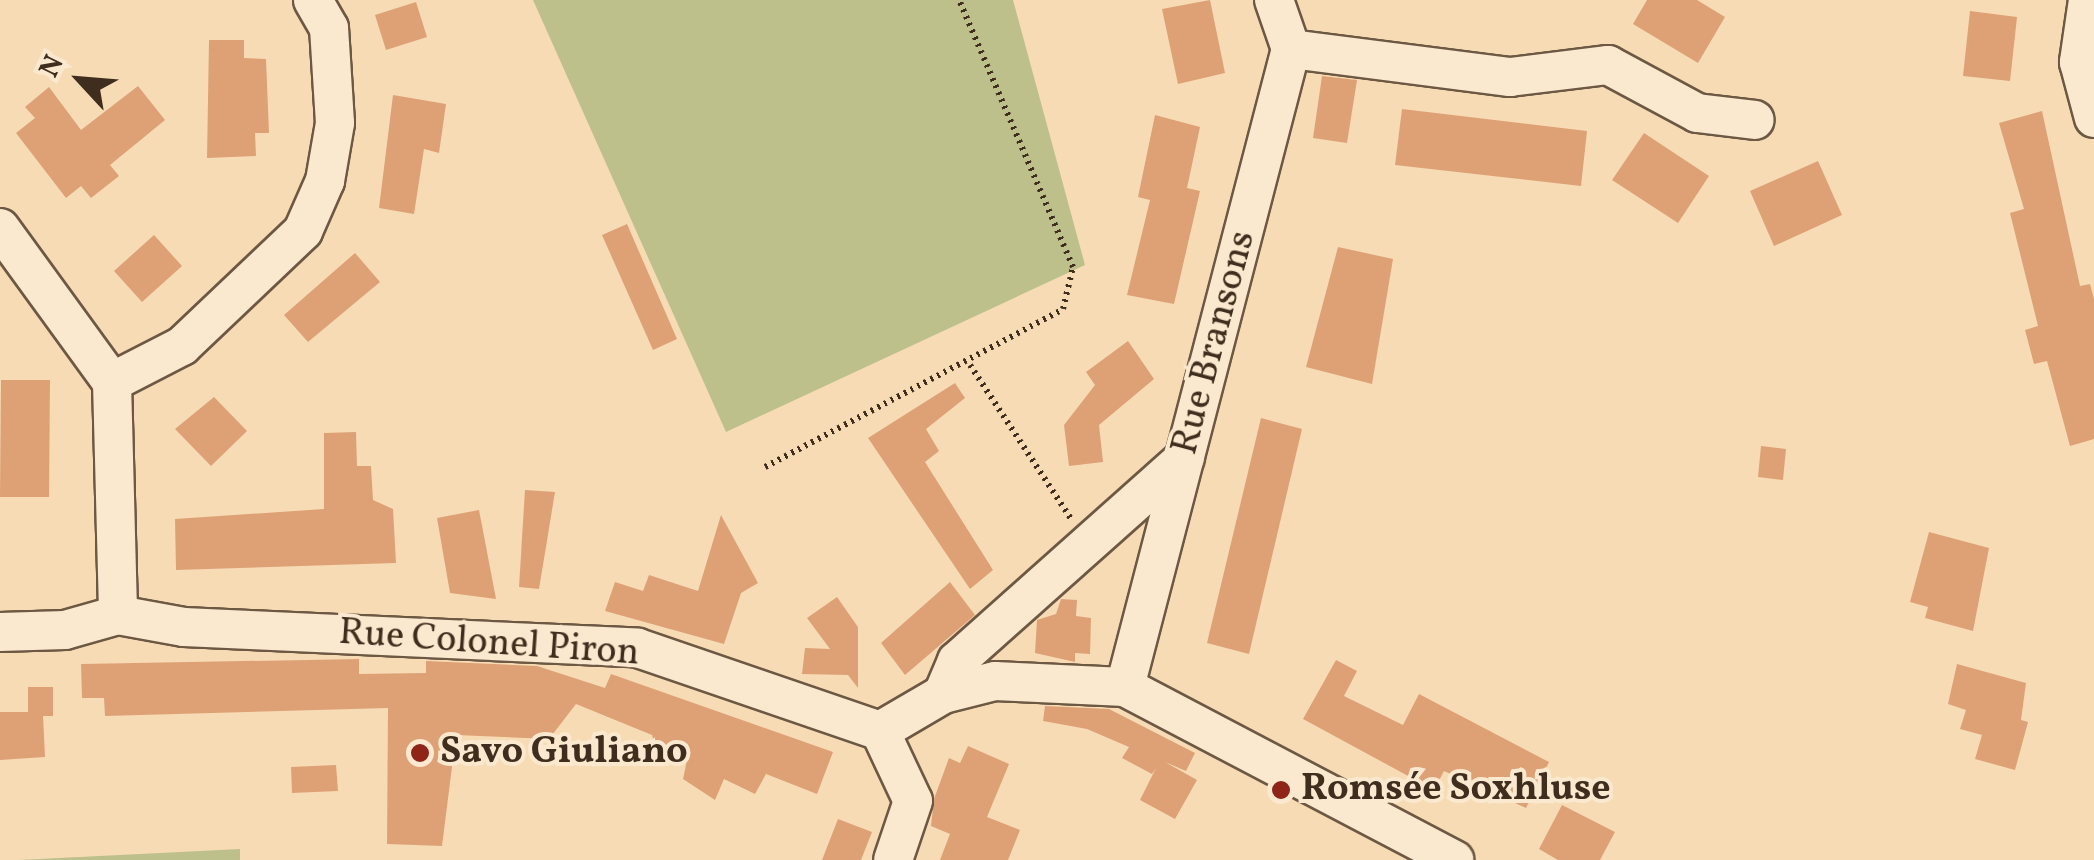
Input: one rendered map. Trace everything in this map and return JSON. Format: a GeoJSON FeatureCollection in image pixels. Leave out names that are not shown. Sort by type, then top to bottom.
{"type":"FeatureCollection","features":[{"type":"Feature","properties":{"kind":"street"},"geometry":{"type":"LineString","coordinates":[[112,382],[182,346],[303,231],[325,181],[335,123],[329,28],[314,0]]}},
{"type":"Feature","properties":{"kind":"street"},"geometry":{"type":"LineString","coordinates":[[1274,0],[1291,49],[1510,77],[1608,64],[1698,113],[1755,120]]}},
{"type":"Feature","properties":{"kind":"street"},"geometry":{"type":"LineString","coordinates":[[2088,0],[2080,62],[2094,118]]}},
{"type":"Feature","properties":{"kind":"street","name":"Rue Bransons"},"geometry":{"type":"LineString","coordinates":[[1125,687],[1291,49]]}},
{"type":"Feature","properties":{"kind":"street"},"geometry":{"type":"LineString","coordinates":[[0,228],[112,382],[118,615]]}},
{"type":"Feature","properties":{"kind":"street"},"geometry":{"type":"LineString","coordinates":[[942,694],[957,660],[1086,540],[1185,458]]}},
{"type":"Feature","properties":{"kind":"street","name":"Rue Colonel Piron"},"geometry":{"type":"LineString","coordinates":[[0,632],[65,630],[118,615],[184,627],[638,648],[880,730]]}},
{"type":"Feature","properties":{"kind":"street"},"geometry":{"type":"LineString","coordinates":[[893,860],[914,801],[880,730],[942,694],[995,681],[1125,687],[1454,860]]}},
{"type":"Feature","properties":{"kind":"path"},"geometry":{"type":"LineString","coordinates":[[765,467],[970,365],[1063,309],[1073,267],[959,0]]}},
{"type":"Feature","properties":{"kind":"path"},"geometry":{"type":"LineString","coordinates":[[970,365],[1086,540]]}},
{"type":"Feature","properties":{"kind":"green space"},"geometry":{"type":"Polygon","coordinates":[[[533,0],[1013,0],[1085,265],[726,432],[533,0]]]}},
{"type":"Feature","properties":{"kind":"green space"},"geometry":{"type":"Polygon","coordinates":[[[240,849],[240,860],[19,860],[240,849]]]}},
{"type":"Feature","properties":{"kind":"building"},"geometry":{"type":"Polygon","coordinates":[[[1210,0],[1225,73],[1178,84],[1162,9],[1210,0]]]}},
{"type":"Feature","properties":{"kind":"building"},"geometry":{"type":"Polygon","coordinates":[[[1647,0],[1697,0],[1725,17],[1698,63],[1633,24],[1647,0]]]}},
{"type":"Feature","properties":{"kind":"building"},"geometry":{"type":"Polygon","coordinates":[[[416,2],[427,37],[386,50],[375,15],[416,2]]]}},
{"type":"Feature","properties":{"kind":"building"},"geometry":{"type":"Polygon","coordinates":[[[1970,11],[2017,17],[2010,81],[1963,76],[1970,11]]]}},
{"type":"Feature","properties":{"kind":"building"},"geometry":{"type":"Polygon","coordinates":[[[209,40],[244,40],[244,58],[266,59],[269,133],[255,133],[256,156],[207,158],[209,40]]]}},
{"type":"Feature","properties":{"kind":"building"},"geometry":{"type":"Polygon","coordinates":[[[1322,76],[1357,80],[1347,143],[1313,138],[1322,76]]]}},
{"type":"Feature","properties":{"kind":"building"},"geometry":{"type":"Polygon","coordinates":[[[138,86],[165,120],[110,165],[119,176],[91,198],[81,186],[66,198],[16,133],[35,118],[25,107],[49,87],[81,130],[138,86]]]}},
{"type":"Feature","properties":{"kind":"building"},"geometry":{"type":"Polygon","coordinates":[[[393,95],[446,104],[439,153],[424,149],[414,214],[379,208],[393,95]]]}},
{"type":"Feature","properties":{"kind":"building"},"geometry":{"type":"Polygon","coordinates":[[[1402,109],[1587,131],[1581,186],[1395,165],[1402,109]]]}},
{"type":"Feature","properties":{"kind":"building"},"geometry":{"type":"Polygon","coordinates":[[[2042,111],[2080,286],[2090,284],[2094,299],[2094,439],[2070,446],[2047,361],[2034,364],[2025,330],[2038,326],[2010,213],[2024,209],[1999,123],[2042,111]]]}},
{"type":"Feature","properties":{"kind":"building"},"geometry":{"type":"Polygon","coordinates":[[[1155,115],[1200,127],[1187,188],[1200,191],[1174,304],[1127,295],[1150,200],[1138,197],[1155,115]]]}},
{"type":"Feature","properties":{"kind":"building"},"geometry":{"type":"Polygon","coordinates":[[[1644,133],[1709,176],[1678,223],[1612,180],[1644,133]]]}},
{"type":"Feature","properties":{"kind":"building"},"geometry":{"type":"Polygon","coordinates":[[[1818,161],[1842,215],[1774,246],[1750,191],[1818,161]]]}},
{"type":"Feature","properties":{"kind":"building"},"geometry":{"type":"Polygon","coordinates":[[[627,224],[677,339],[653,350],[602,235],[627,224]]]}},
{"type":"Feature","properties":{"kind":"building"},"geometry":{"type":"Polygon","coordinates":[[[154,235],[182,266],[142,302],[114,271],[154,235]]]}},
{"type":"Feature","properties":{"kind":"building"},"geometry":{"type":"Polygon","coordinates":[[[1338,247],[1393,259],[1372,384],[1306,367],[1338,247]]]}},
{"type":"Feature","properties":{"kind":"building"},"geometry":{"type":"Polygon","coordinates":[[[355,253],[380,282],[308,342],[284,315],[355,253]]]}},
{"type":"Feature","properties":{"kind":"building"},"geometry":{"type":"Polygon","coordinates":[[[1128,341],[1154,379],[1099,425],[1103,462],[1069,466],[1064,425],[1095,385],[1086,372],[1128,341]]]}},
{"type":"Feature","properties":{"kind":"building"},"geometry":{"type":"Polygon","coordinates":[[[1,380],[50,380],[49,497],[0,497],[1,380]]]}},
{"type":"Feature","properties":{"kind":"building"},"geometry":{"type":"Polygon","coordinates":[[[955,383],[965,398],[926,429],[939,451],[925,462],[993,570],[970,589],[868,438],[955,383]]]}},
{"type":"Feature","properties":{"kind":"building"},"geometry":{"type":"Polygon","coordinates":[[[214,397],[247,431],[211,466],[175,429],[214,397]]]}},
{"type":"Feature","properties":{"kind":"building"},"geometry":{"type":"Polygon","coordinates":[[[1261,418],[1302,429],[1249,654],[1207,643],[1261,418]]]}},
{"type":"Feature","properties":{"kind":"building"},"geometry":{"type":"Polygon","coordinates":[[[356,432],[357,466],[371,466],[373,500],[393,509],[396,563],[176,570],[175,519],[324,509],[324,433],[356,432]]]}},
{"type":"Feature","properties":{"kind":"building"},"geometry":{"type":"Polygon","coordinates":[[[1761,446],[1786,449],[1783,480],[1758,477],[1761,446]]]}},
{"type":"Feature","properties":{"kind":"building"},"geometry":{"type":"Polygon","coordinates":[[[525,490],[555,492],[539,589],[519,587],[525,490]]]}},
{"type":"Feature","properties":{"kind":"building"},"geometry":{"type":"Polygon","coordinates":[[[479,510],[496,599],[450,593],[437,518],[479,510]]]}},
{"type":"Feature","properties":{"kind":"building"},"geometry":{"type":"Polygon","coordinates":[[[721,515],[758,583],[741,593],[724,644],[605,611],[615,582],[643,591],[649,575],[698,591],[721,515]]]}},
{"type":"Feature","properties":{"kind":"building"},"geometry":{"type":"Polygon","coordinates":[[[1929,532],[1989,548],[1973,631],[1925,618],[1928,607],[1910,602],[1929,532]]]}},
{"type":"Feature","properties":{"kind":"building"},"geometry":{"type":"Polygon","coordinates":[[[950,582],[975,615],[905,675],[881,643],[950,582]]]}},
{"type":"Feature","properties":{"kind":"building"},"geometry":{"type":"Polygon","coordinates":[[[837,597],[858,627],[858,688],[848,675],[802,674],[805,648],[830,649],[807,618],[837,597]]]}},
{"type":"Feature","properties":{"kind":"building"},"geometry":{"type":"Polygon","coordinates":[[[1061,599],[1077,600],[1076,616],[1091,618],[1090,654],[1075,653],[1075,662],[1035,653],[1037,620],[1056,614],[1061,599]]]}},
{"type":"Feature","properties":{"kind":"building"},"geometry":{"type":"Polygon","coordinates":[[[359,659],[359,674],[426,673],[426,661],[537,666],[605,688],[611,674],[833,752],[817,794],[766,774],[755,794],[724,779],[715,800],[683,779],[687,760],[655,745],[652,735],[576,704],[549,739],[456,735],[442,846],[387,844],[388,708],[105,716],[104,698],[82,698],[81,664],[359,659]]]}},
{"type":"Feature","properties":{"kind":"building"},"geometry":{"type":"Polygon","coordinates":[[[1336,660],[1357,671],[1344,696],[1403,725],[1419,694],[1549,762],[1526,808],[1444,771],[1434,790],[1303,719],[1336,660]]]}},
{"type":"Feature","properties":{"kind":"building"},"geometry":{"type":"Polygon","coordinates":[[[1957,664],[2026,683],[2021,720],[2028,722],[2015,770],[1975,759],[1982,735],[1960,729],[1966,710],[1948,704],[1957,664]]]}},
{"type":"Feature","properties":{"kind":"building"},"geometry":{"type":"Polygon","coordinates":[[[28,687],[53,687],[53,716],[43,716],[45,757],[0,760],[0,712],[28,712],[28,687]]]}},
{"type":"Feature","properties":{"kind":"building"},"geometry":{"type":"Polygon","coordinates":[[[1045,706],[1109,709],[1195,753],[1186,771],[1165,762],[1197,780],[1175,819],[1140,800],[1156,768],[1152,774],[1122,758],[1129,747],[1087,729],[1043,721],[1045,706]]]}},
{"type":"Feature","properties":{"kind":"building"},"geometry":{"type":"Polygon","coordinates":[[[968,746],[1009,764],[987,817],[1020,830],[1008,860],[940,860],[950,834],[931,826],[934,799],[949,758],[960,763],[968,746]]]}},
{"type":"Feature","properties":{"kind":"building"},"geometry":{"type":"Polygon","coordinates":[[[336,765],[338,791],[292,793],[291,767],[336,765]]]}},
{"type":"Feature","properties":{"kind":"building"},"geometry":{"type":"Polygon","coordinates":[[[1562,805],[1615,832],[1600,860],[1558,860],[1539,849],[1562,805]]]}},
{"type":"Feature","properties":{"kind":"building"},"geometry":{"type":"Polygon","coordinates":[[[838,819],[872,832],[861,860],[822,860],[838,819]]]}},
{"type":"Feature","properties":{"kind":"place","name":"Savo Giuliano"},"geometry":{"type":"Point","coordinates":[420,753]}},
{"type":"Feature","properties":{"kind":"place","name":"Romsée Soxhluse"},"geometry":{"type":"Point","coordinates":[1281,790]}}]}
